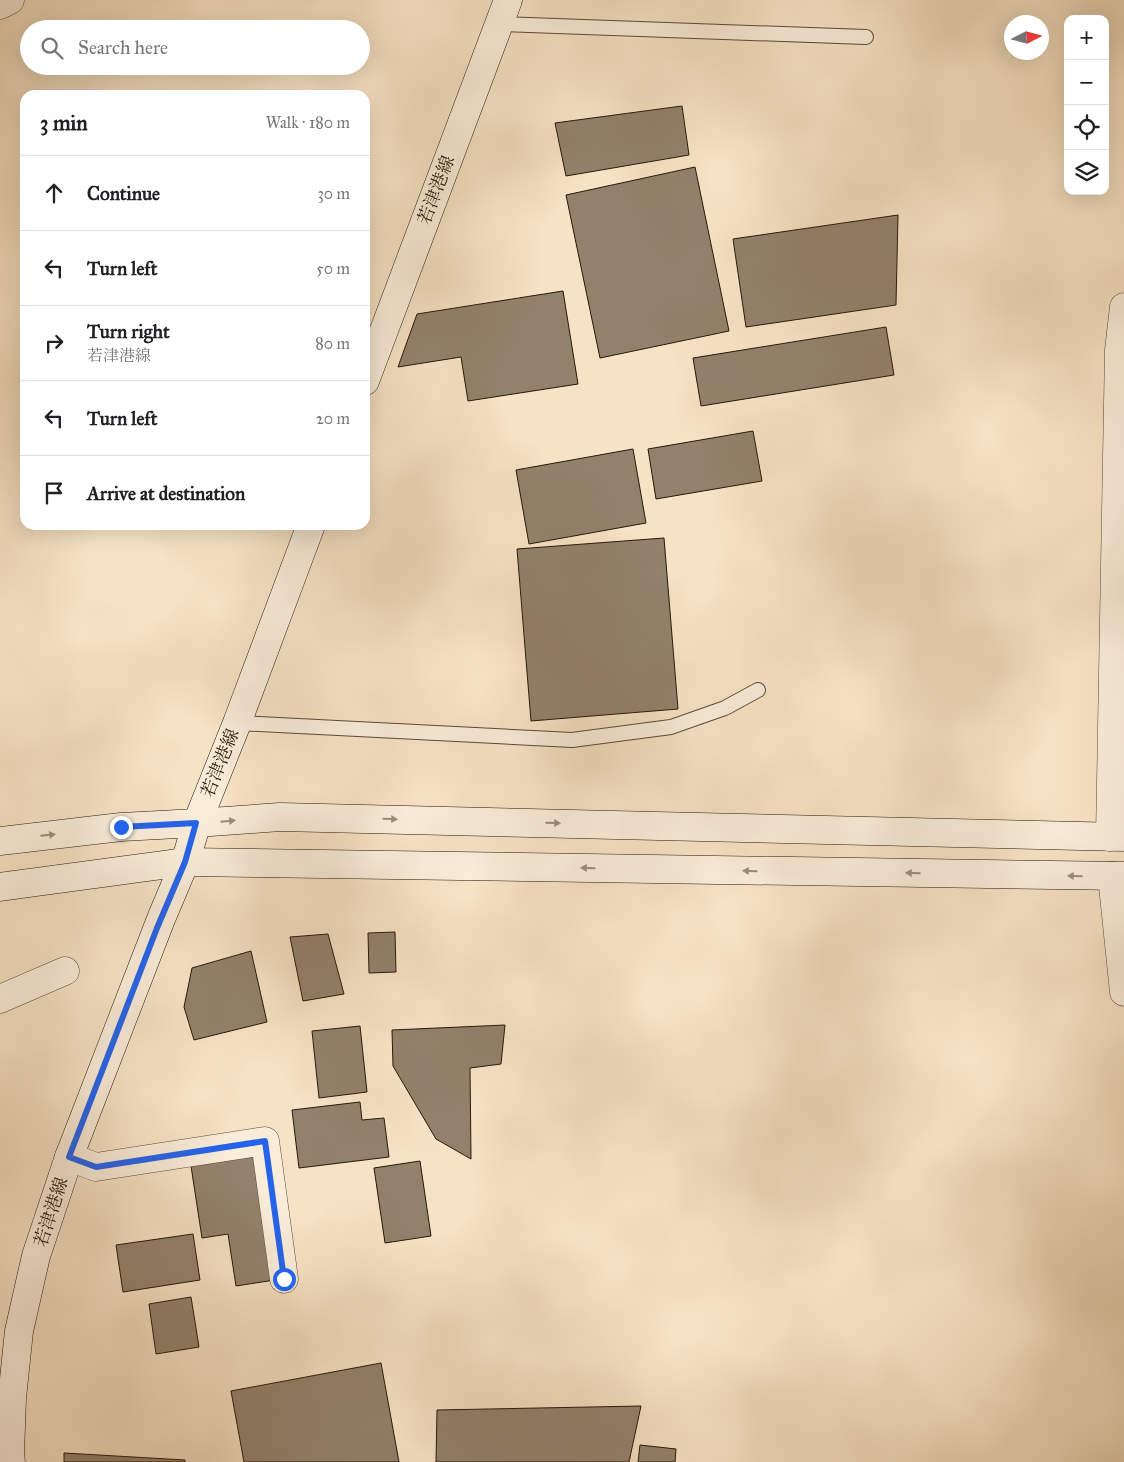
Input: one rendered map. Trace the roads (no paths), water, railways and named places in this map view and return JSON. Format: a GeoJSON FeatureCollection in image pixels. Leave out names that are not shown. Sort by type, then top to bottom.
{"type":"FeatureCollection","features":[{"type":"Feature","properties":{"kind":"street"},"geometry":{"type":"LineString","coordinates":[[0,4],[10,0]]}},
{"type":"Feature","properties":{"kind":"street","name":"若津港線"},"geometry":{"type":"LineString","coordinates":[[370,367],[504,12]]}},
{"type":"Feature","properties":{"kind":"street"},"geometry":{"type":"LineString","coordinates":[[0,841],[121,827],[280,816],[1117,837],[1119,350],[1124,307]]}},
{"type":"Feature","properties":{"kind":"street","name":"若津港線"},"geometry":{"type":"LineString","coordinates":[[11,1462],[6,1398],[34,1266],[69,1157],[157,928],[185,862],[196,823],[237,722],[309,530]]}},
{"type":"Feature","properties":{"kind":"street"},"geometry":{"type":"LineString","coordinates":[[0,886],[185,862],[1118,876],[1124,992]]}},
{"type":"Feature","properties":{"kind":"street"},"geometry":{"type":"LineString","coordinates":[[0,999],[65,971]]}},
{"type":"Feature","properties":{"kind":"street"},"geometry":{"type":"LineString","coordinates":[[69,1157],[96,1167],[265,1141],[284,1279]]}},
{"type":"Feature","properties":{"kind":"lane"},"geometry":{"type":"LineString","coordinates":[[504,12],[866,37]]}},
{"type":"Feature","properties":{"kind":"lane"},"geometry":{"type":"LineString","coordinates":[[237,722],[572,740],[671,727],[725,708],[758,690]]}}]}
